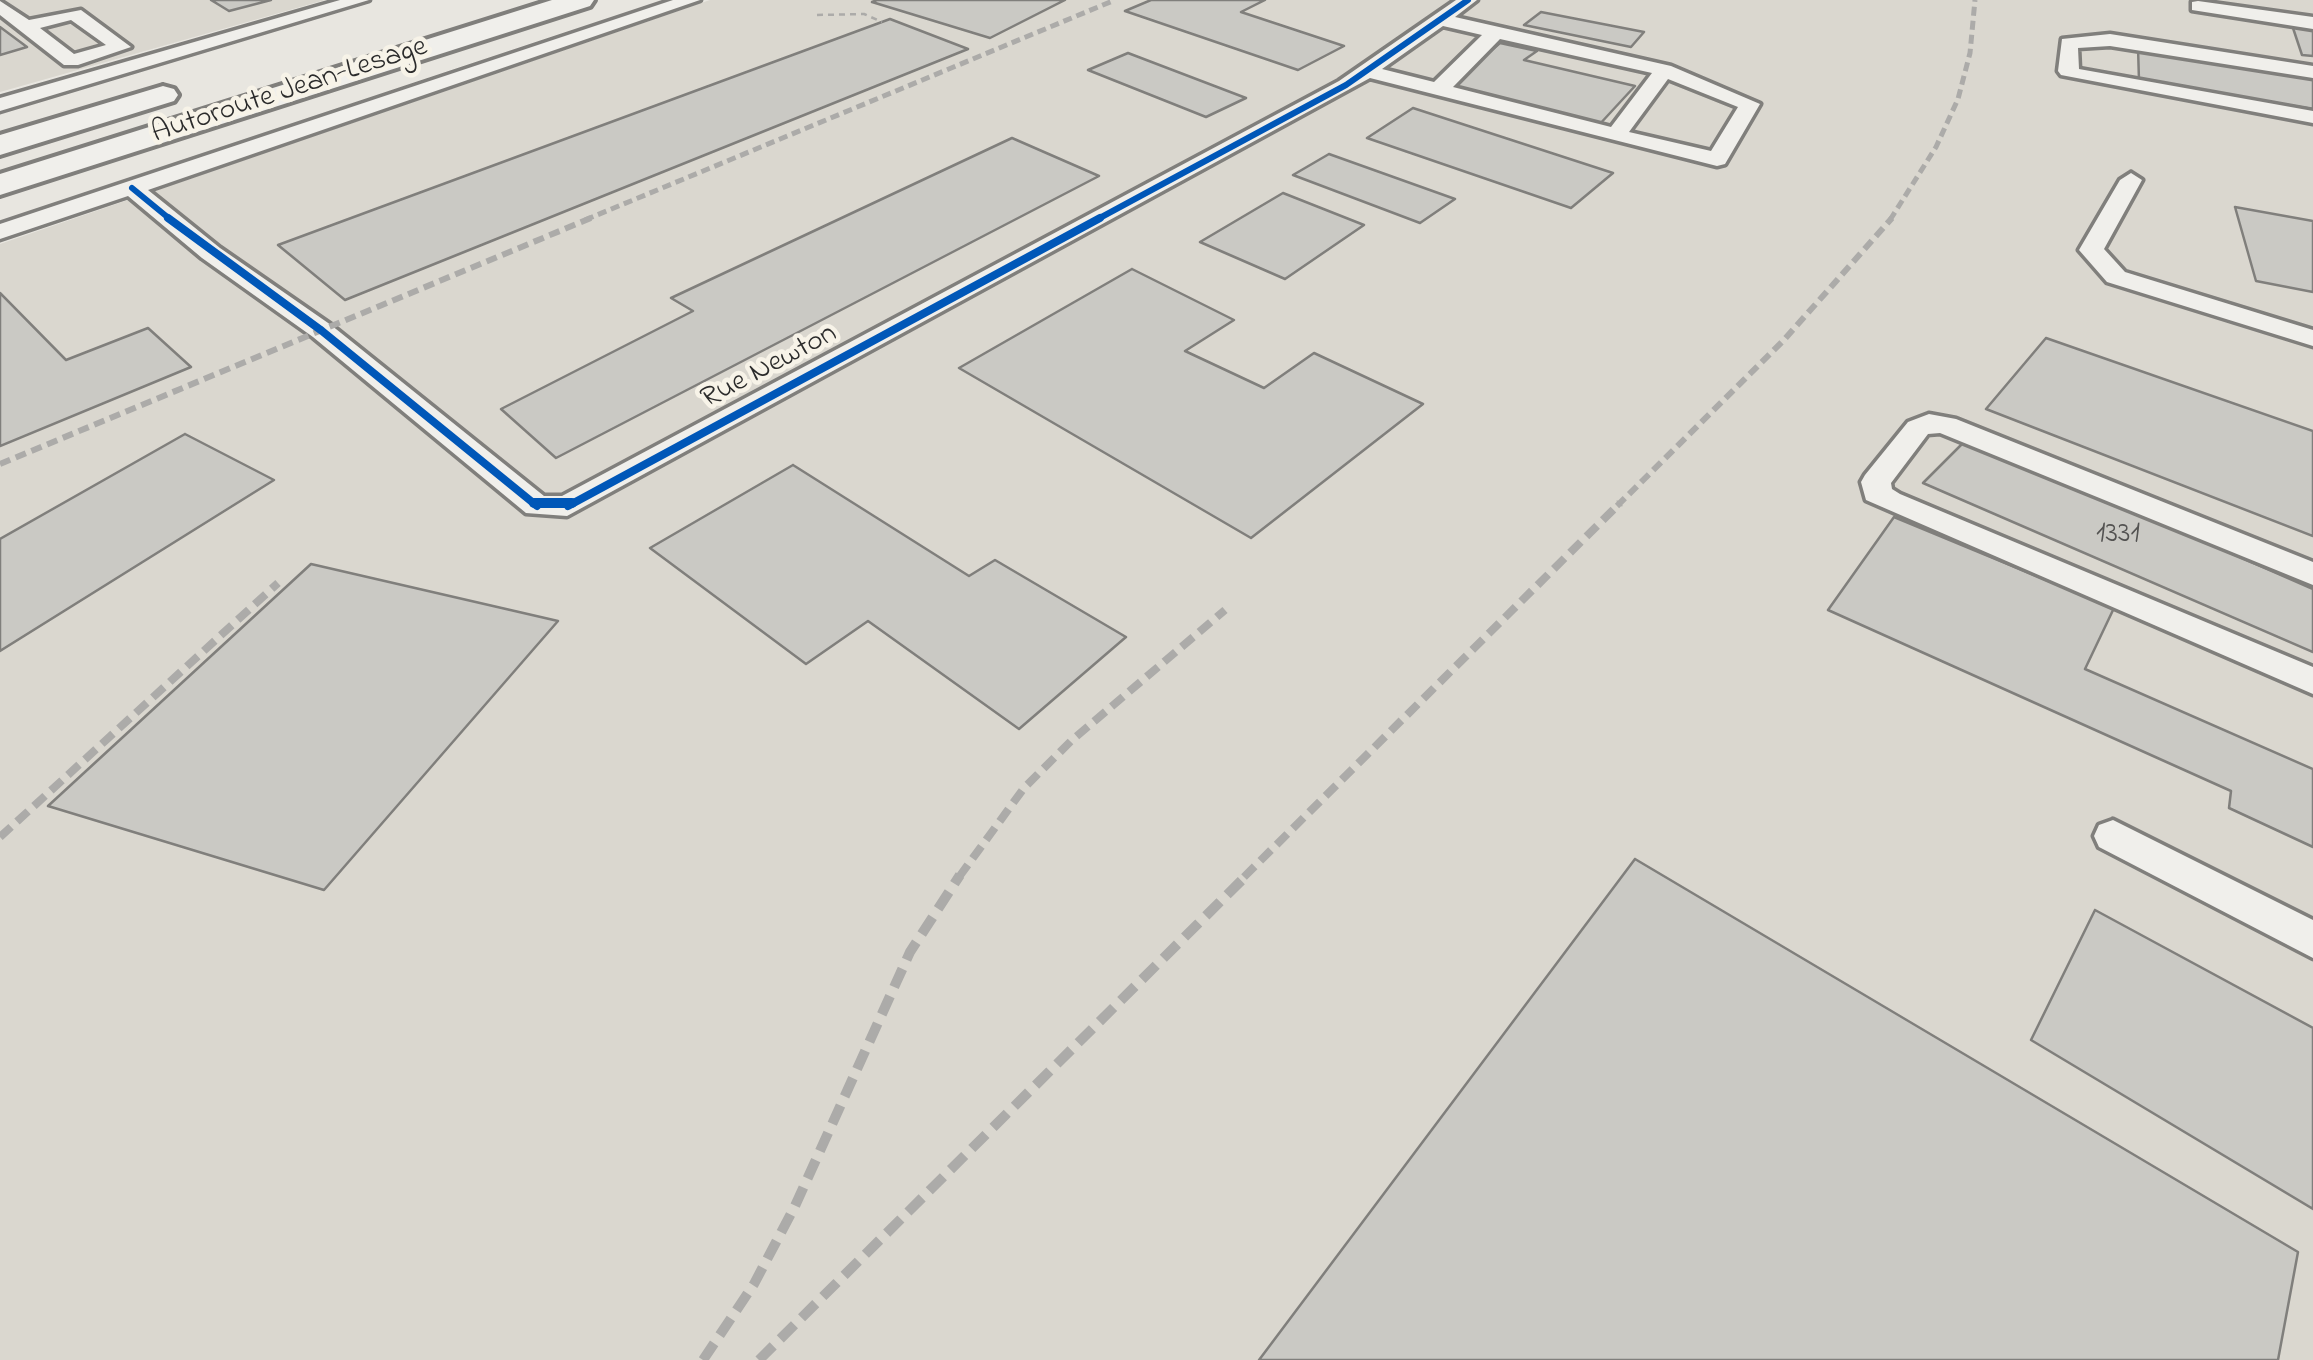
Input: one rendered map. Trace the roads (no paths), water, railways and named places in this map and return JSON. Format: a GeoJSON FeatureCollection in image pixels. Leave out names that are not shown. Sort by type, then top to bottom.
{"type":"FeatureCollection","features":[{"type":"Feature","properties":{"kind":"highway","name":"Autoroute Jean-Lesage"},"geometry":{"type":"LineString","coordinates":[[0,185],[580,0]]}},
{"type":"Feature","properties":{"kind":"highway","name":"Autoroute Jean-Lesage"},"geometry":{"type":"LineString","coordinates":[[0,145],[188,88]]}},
{"type":"Feature","properties":{"kind":"street"},"geometry":{"type":"LineString","coordinates":[[0,104],[360,0]]}},
{"type":"Feature","properties":{"kind":"street"},"geometry":{"type":"LineString","coordinates":[[0,232],[691,0]]}},
{"type":"Feature","properties":{"kind":"street","name":"Rue Newton"},"geometry":{"type":"LineString","coordinates":[[132,188],[211,253],[322,330],[537,506],[567,506],[1367,71],[1468,0]]}},
{"type":"Feature","properties":{"kind":"street"},"geometry":{"type":"LineString","coordinates":[[0,6],[71,61],[121,47]]}},
{"type":"Feature","properties":{"kind":"street"},"geometry":{"type":"LineString","coordinates":[[2198,6],[2313,22]]}},
{"type":"Feature","properties":{"kind":"street"},"geometry":{"type":"LineString","coordinates":[[26,26],[74,14],[144,63]]}},
{"type":"Feature","properties":{"kind":"street"},"geometry":{"type":"LineString","coordinates":[[1367,71],[1717,160],[1750,104],[1664,70],[1442,20]]}},
{"type":"Feature","properties":{"kind":"street"},"geometry":{"type":"LineString","coordinates":[[1438,90],[1496,32]]}},
{"type":"Feature","properties":{"kind":"street"},"geometry":{"type":"LineString","coordinates":[[2313,72],[2110,40],[2069,42],[2068,70],[2073,74],[2313,117]]}},
{"type":"Feature","properties":{"kind":"street"},"geometry":{"type":"LineString","coordinates":[[1616,135],[1664,70]]}},
{"type":"Feature","properties":{"kind":"street"},"geometry":{"type":"LineString","coordinates":[[2215,119],[2313,136]]}},
{"type":"Feature","properties":{"kind":"street"},"geometry":{"type":"LineString","coordinates":[[2131,180],[2091,250],[2116,277],[2313,338]]}},
{"type":"Feature","properties":{"kind":"street"},"geometry":{"type":"LineString","coordinates":[[2313,574],[1946,425],[1929,423],[1918,428],[1876,482],[1877,492],[1889,502],[2313,681]]}},
{"type":"Feature","properties":{"kind":"street"},"geometry":{"type":"LineString","coordinates":[[2113,836],[2313,940]]}},
{"type":"Feature","properties":{"kind":"railway"},"geometry":{"type":"LineString","coordinates":[[585,220],[1115,0]]}},
{"type":"Feature","properties":{"kind":"railway"},"geometry":{"type":"LineString","coordinates":[[1890,220],[1936,147],[1958,99],[1970,53],[1975,0]]}},
{"type":"Feature","properties":{"kind":"railway"},"geometry":{"type":"LineString","coordinates":[[0,464],[591,218]]}},
{"type":"Feature","properties":{"kind":"railway"},"geometry":{"type":"LineString","coordinates":[[1617,506],[1783,341],[1892,218]]}},
{"type":"Feature","properties":{"kind":"railway"},"geometry":{"type":"LineString","coordinates":[[1244,877],[1620,503]]}},
{"type":"Feature","properties":{"kind":"railway"},"geometry":{"type":"LineString","coordinates":[[0,837],[278,583]]}},
{"type":"Feature","properties":{"kind":"railway"},"geometry":{"type":"LineString","coordinates":[[959,877],[1024,788],[1071,741],[1225,610]]}},
{"type":"Feature","properties":{"kind":"railway"},"geometry":{"type":"LineString","coordinates":[[703,1360],[754,1284],[795,1206],[910,952],[960,875]]}},
{"type":"Feature","properties":{"kind":"railway"},"geometry":{"type":"LineString","coordinates":[[759,1360],[1247,875]]}}]}
